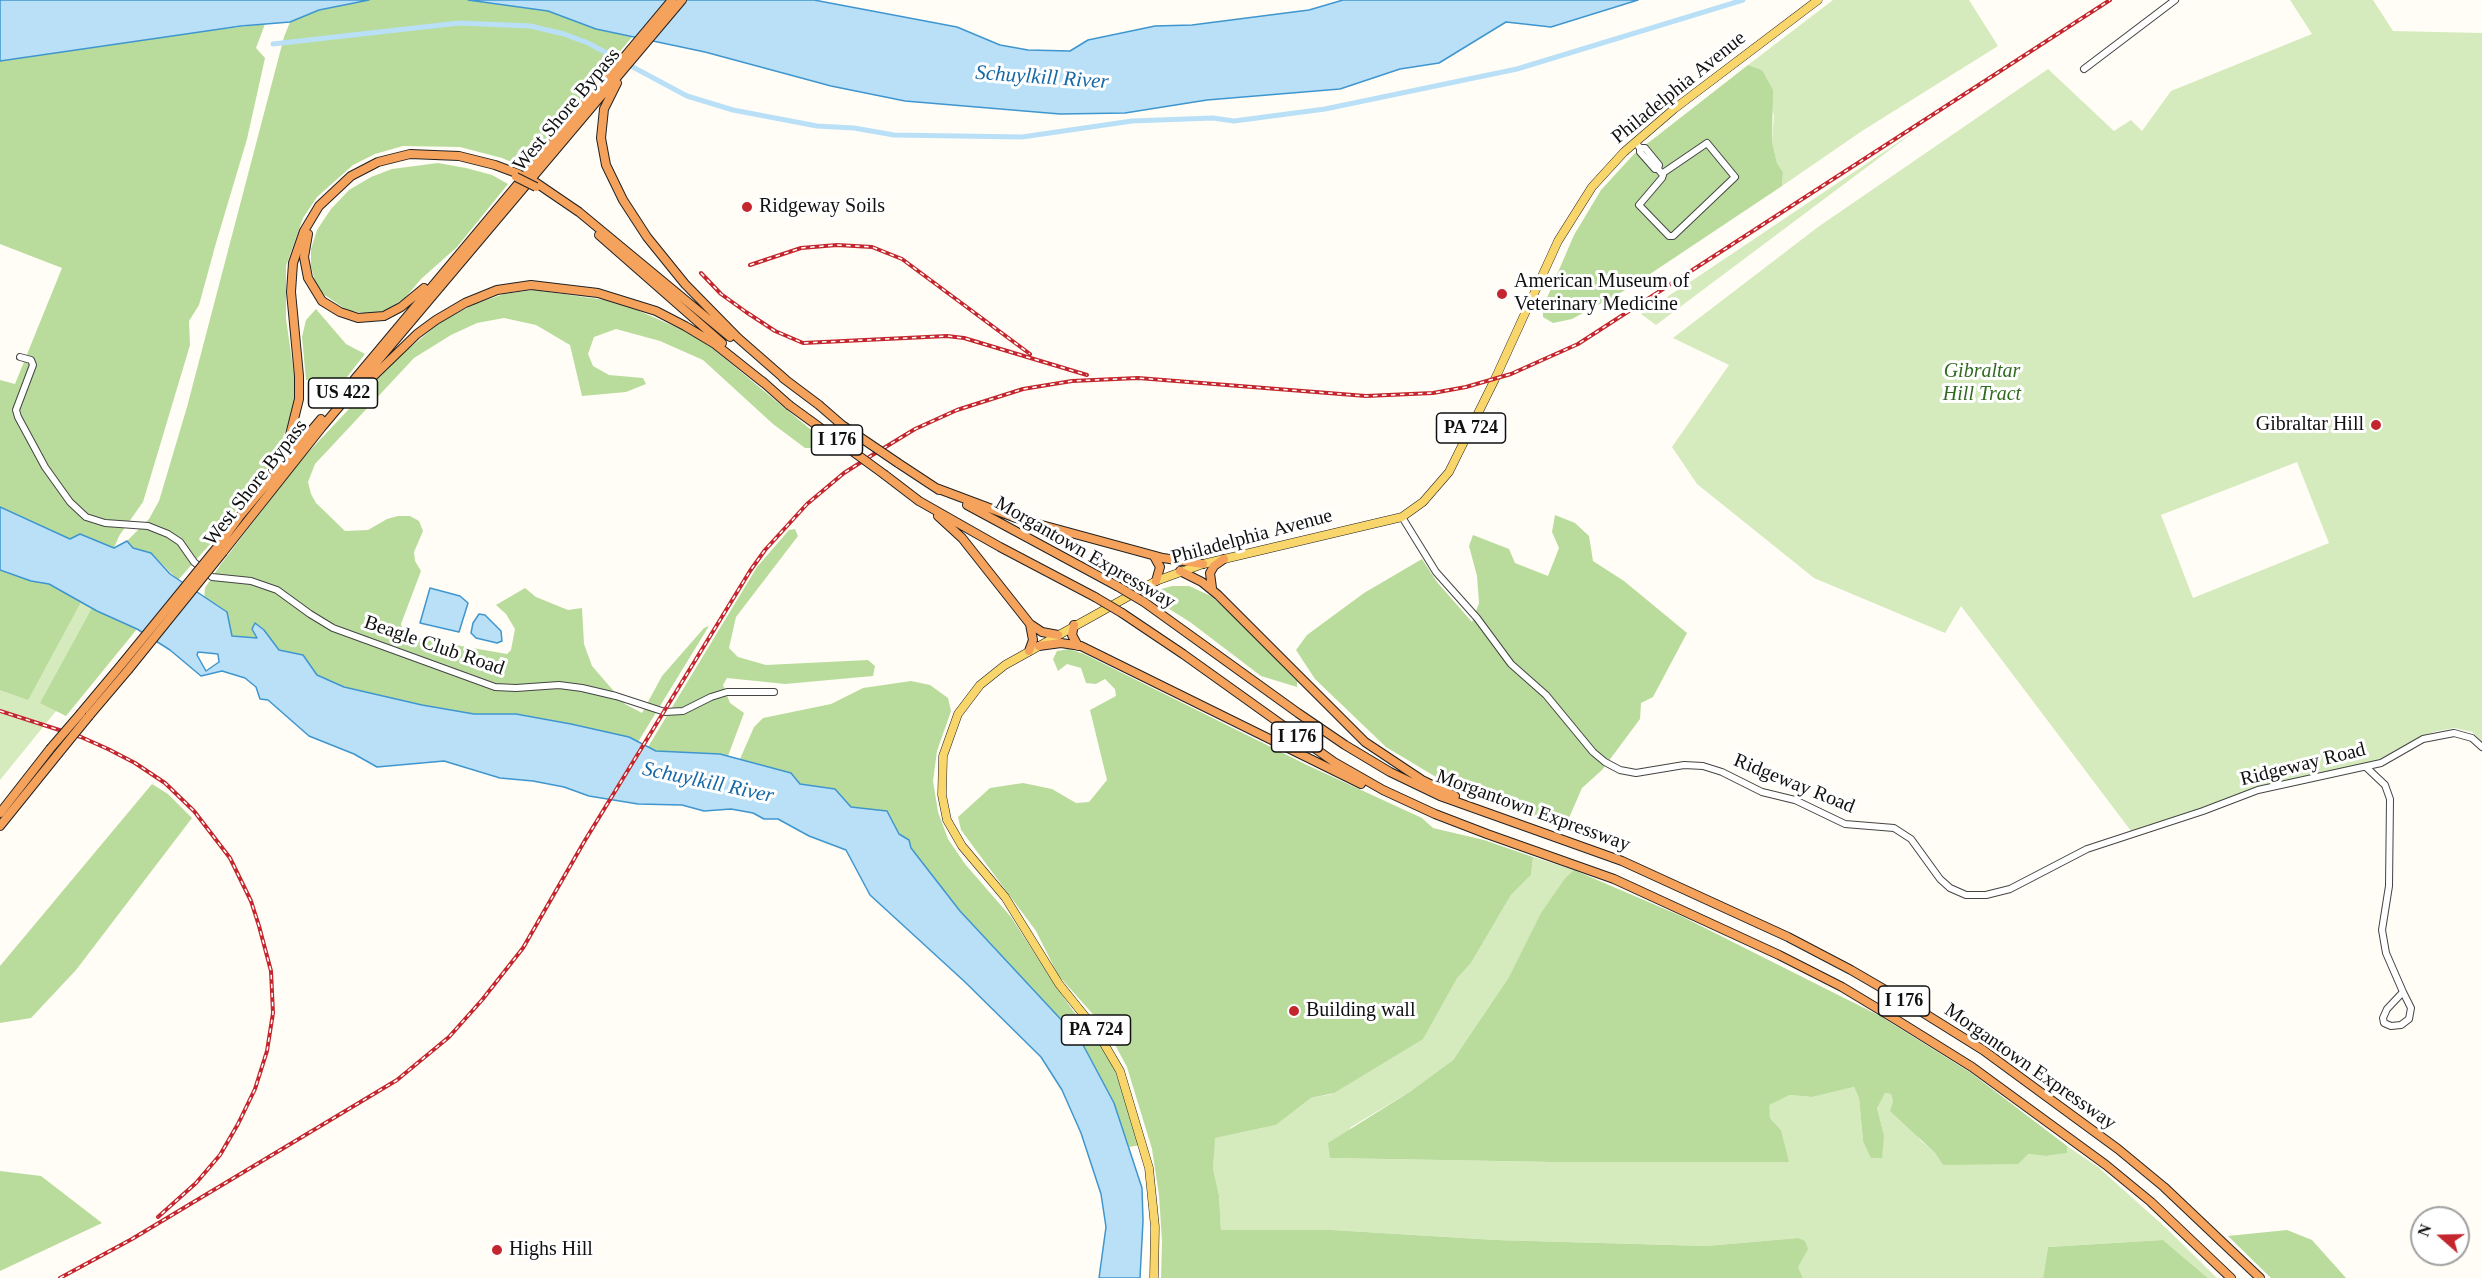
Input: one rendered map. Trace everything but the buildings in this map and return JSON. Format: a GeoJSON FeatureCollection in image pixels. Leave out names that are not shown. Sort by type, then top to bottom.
{"type":"FeatureCollection","features":[{"type":"Feature","properties":{"kind":"highway","name":"West Shore Bypass"},"geometry":{"type":"LineString","coordinates":[[0,813],[85,715],[322,426],[621,69],[672,0]]}},
{"type":"Feature","properties":{"kind":"highway","name":"West Shore Bypass"},"geometry":{"type":"LineString","coordinates":[[221,548],[240,516],[468,242],[682,0]]}},
{"type":"Feature","properties":{"kind":"highway"},"geometry":{"type":"LineString","coordinates":[[621,69],[607,102],[600,131],[605,159],[616,187],[647,237],[686,284],[738,338],[786,380]]}},
{"type":"Feature","properties":{"kind":"highway"},"geometry":{"type":"LineString","coordinates":[[240,516],[282,454],[295,422],[299,383],[291,302],[291,274],[299,242],[318,206],[341,183],[360,171],[388,159],[410,154],[468,158],[536,184],[579,212],[786,380]]}},
{"type":"Feature","properties":{"kind":"highway"},"geometry":{"type":"LineString","coordinates":[[468,242],[401,308],[384,316],[364,319],[340,312],[322,301],[308,278],[303,257],[309,231],[322,209],[353,180],[380,166],[411,159],[443,159],[474,164],[518,176]]}},
{"type":"Feature","properties":{"kind":"highway"},"geometry":{"type":"LineString","coordinates":[[536,184],[584,222],[764,383]]}},
{"type":"Feature","properties":{"kind":"highway"},"geometry":{"type":"LineString","coordinates":[[322,426],[395,355],[436,320],[480,297],[518,286],[546,285],[598,293],[656,311],[696,332],[764,383]]}},
{"type":"Feature","properties":{"kind":"highway","name":"Morgantown Expressway"},"geometry":{"type":"LineString","coordinates":[[786,380],[842,425],[936,488],[1144,602],[1345,745],[1390,772],[1440,796],[1622,861],[1788,937],[1906,1002],[1983,1050],[2118,1149],[2164,1187],[2260,1278]]}},
{"type":"Feature","properties":{"kind":"highway","name":"Morgantown Expressway"},"geometry":{"type":"LineString","coordinates":[[764,383],[789,405],[919,501],[1122,613],[1334,762],[1383,790],[1435,814],[1614,879],[1779,955],[1842,987],[1972,1067],[2106,1165],[2151,1202],[2231,1278]]}},
{"type":"Feature","properties":{"kind":"highway"},"geometry":{"type":"LineString","coordinates":[[936,488],[1016,518],[1154,556],[1203,564]]}},
{"type":"Feature","properties":{"kind":"highway"},"geometry":{"type":"LineString","coordinates":[[919,501],[957,533],[1030,624],[1042,632],[1058,635]]}},
{"type":"Feature","properties":{"kind":"highway"},"geometry":{"type":"LineString","coordinates":[[1154,556],[1160,567],[1156,581]]}},
{"type":"Feature","properties":{"kind":"highway"},"geometry":{"type":"LineString","coordinates":[[1214,591],[1210,583],[1210,573],[1214,566],[1224,559]]}},
{"type":"Feature","properties":{"kind":"highway"},"geometry":{"type":"LineString","coordinates":[[1180,571],[1214,591],[1365,742],[1422,780],[1494,814]]}},
{"type":"Feature","properties":{"kind":"highway"},"geometry":{"type":"LineString","coordinates":[[1029,651],[1033,640],[1030,624]]}},
{"type":"Feature","properties":{"kind":"highway"},"geometry":{"type":"LineString","coordinates":[[1074,625],[1072,638],[1078,646]]}},
{"type":"Feature","properties":{"kind":"highway"},"geometry":{"type":"LineString","coordinates":[[1038,646],[1061,643],[1078,646],[1397,801],[1487,834]]}},
{"type":"Feature","properties":{"kind":"highway","name":"West Shore Bypass"},"geometry":{"type":"LineString","coordinates":[[0,826],[54,752]]}},
{"type":"Feature","properties":{"kind":"main road","name":"Philadelphia Avenue"},"geometry":{"type":"LineString","coordinates":[[1154,1278],[1155,1227],[1149,1168],[1120,1071],[1096,1030],[1059,984],[1005,897],[955,837],[943,806],[943,756],[958,714],[980,685],[1005,665],[1156,581],[1203,564],[1402,517],[1430,496],[1449,472],[1568,224],[1605,171],[1638,145],[1674,109],[1818,0]]}},
{"type":"Feature","properties":{"kind":"street"},"geometry":{"type":"LineString","coordinates":[[2084,69],[2175,0]]}},
{"type":"Feature","properties":{"kind":"street"},"geometry":{"type":"LineString","coordinates":[[1638,145],[1640,152],[1660,171],[1662,178],[1639,205],[1669,236],[1672,236],[1706,203],[1733,182],[1735,177],[1707,143],[1660,171]]}},
{"type":"Feature","properties":{"kind":"street","name":"Beagle Club Road"},"geometry":{"type":"LineString","coordinates":[[20,357],[32,360],[33,365],[16,410],[18,417],[45,467],[70,502],[86,517],[105,523],[148,526],[168,534],[180,542],[194,562],[212,577],[251,581],[277,590],[333,628],[495,687],[559,685],[578,687],[616,696],[664,712],[683,711],[727,692],[774,692]]}},
{"type":"Feature","properties":{"kind":"street","name":"Ridgeway Road"},"geometry":{"type":"LineString","coordinates":[[1402,517],[1436,572],[1477,618],[1511,664],[1546,695],[1593,752],[1605,762],[1620,770],[1636,773],[1684,765],[1703,766],[1722,772],[1762,792],[1795,800],[1845,824],[1894,828],[1911,839],[1940,879],[1950,888],[1966,896],[1986,895],[2010,889],[2087,849],[2203,811],[2258,790],[2381,763],[2423,739],[2447,733],[2467,736],[2482,747]]}},
{"type":"Feature","properties":{"kind":"street"},"geometry":{"type":"LineString","coordinates":[[2366,767],[2385,785],[2390,799],[2389,886],[2382,930],[2386,953],[2410,1008],[2409,1019],[2401,1026],[2384,1023],[2383,1018],[2387,1009],[2403,992]]}},
{"type":"Feature","properties":{"kind":"green space"},"geometry":{"type":"Polygon","coordinates":[[[369,0],[468,0],[501,3],[548,11],[596,29],[632,37],[523,167],[502,158],[460,147],[403,146],[375,154],[353,165],[317,197],[303,218],[286,266],[286,319],[295,381],[294,403],[287,427],[277,453],[261,477],[212,542],[178,580],[151,553],[133,548],[127,541],[149,519],[159,501],[187,407],[284,37],[290,22],[319,10],[369,0]]]}},
{"type":"Feature","properties":{"kind":"green space"},"geometry":{"type":"Polygon","coordinates":[[[1833,0],[1969,0],[1998,46],[1862,131],[1782,186],[1783,172],[1777,163],[1772,142],[1774,116],[1762,70],[1748,65],[1833,0]]]}},
{"type":"Feature","properties":{"kind":"green space","name":"Gibraltar Hill Tract"},"geometry":{"type":"Polygon","coordinates":[[[2290,0],[2373,0],[2393,31],[2482,33],[2482,741],[2472,732],[2454,728],[2433,732],[2376,761],[2316,775],[2131,831],[1961,606],[1945,633],[1814,578],[1697,484],[1672,447],[1729,365],[1673,338],[1818,227],[2048,69],[2114,131],[2131,120],[2142,131],[2171,91],[2312,34],[2290,0]],[[2297,462],[2161,515],[2193,598],[2329,543],[2297,462]]]}},
{"type":"Feature","properties":{"kind":"green space"},"geometry":{"type":"Polygon","coordinates":[[[265,24],[256,48],[265,58],[247,139],[199,305],[189,321],[190,345],[143,502],[119,536],[114,548],[80,534],[70,539],[0,507],[0,380],[15,384],[62,268],[0,244],[0,61],[150,38],[265,24]]]}},
{"type":"Feature","properties":{"kind":"green space"},"geometry":{"type":"Polygon","coordinates":[[[1748,65],[1762,70],[1773,90],[1772,142],[1777,163],[1783,172],[1782,186],[1629,288],[1572,319],[1553,323],[1543,317],[1543,307],[1574,235],[1601,190],[1634,154],[1748,65]]]}},
{"type":"Feature","properties":{"kind":"green space"},"geometry":{"type":"Polygon","coordinates":[[[1915,131],[1656,325],[1641,314],[1693,280],[1915,131]]]}},
{"type":"Feature","properties":{"kind":"green space"},"geometry":{"type":"Polygon","coordinates":[[[438,163],[492,175],[508,184],[457,247],[421,279],[404,299],[384,311],[368,314],[347,310],[323,294],[315,282],[311,266],[311,249],[317,230],[331,209],[349,190],[371,177],[392,169],[438,163]]]}},
{"type":"Feature","properties":{"kind":"green space"},"geometry":{"type":"Polygon","coordinates":[[[534,290],[605,300],[637,310],[687,332],[712,348],[833,448],[805,448],[773,424],[703,360],[660,341],[616,329],[594,337],[588,354],[593,366],[609,375],[643,378],[646,384],[626,392],[582,396],[570,345],[536,325],[504,318],[477,323],[451,335],[414,358],[315,464],[308,482],[316,503],[345,531],[368,530],[387,519],[398,516],[410,516],[419,521],[423,531],[414,552],[415,561],[421,571],[401,624],[403,632],[410,637],[507,654],[511,650],[515,629],[506,614],[496,605],[525,588],[536,597],[568,610],[582,608],[584,644],[592,666],[625,704],[642,713],[662,676],[704,628],[709,626],[638,742],[629,737],[516,714],[474,714],[344,687],[317,675],[303,655],[279,650],[264,630],[256,624],[252,630],[259,638],[231,636],[227,612],[204,598],[205,588],[221,564],[301,460],[395,360],[442,321],[475,304],[504,294],[534,290]]]}},
{"type":"Feature","properties":{"kind":"green space"},"geometry":{"type":"Polygon","coordinates":[[[316,309],[346,344],[365,354],[336,391],[327,383],[306,380],[302,337],[306,320],[316,309]]]}},
{"type":"Feature","properties":{"kind":"green space"},"geometry":{"type":"Polygon","coordinates":[[[1555,515],[1575,523],[1589,536],[1593,561],[1624,581],[1687,633],[1653,697],[1641,703],[1640,719],[1602,770],[1582,788],[1565,827],[1506,809],[1446,783],[1386,747],[1315,679],[1296,650],[1307,635],[1364,593],[1422,559],[1437,582],[1472,622],[1479,603],[1477,576],[1469,546],[1473,535],[1509,549],[1515,563],[1548,576],[1559,548],[1552,532],[1555,515]]]}},
{"type":"Feature","properties":{"kind":"green space"},"geometry":{"type":"Polygon","coordinates":[[[795,529],[798,536],[736,617],[729,648],[738,657],[766,665],[868,660],[875,666],[873,676],[785,684],[727,678],[723,685],[730,703],[744,713],[728,756],[656,751],[648,747],[757,567],[789,530],[795,529]]]}},
{"type":"Feature","properties":{"kind":"green space"},"geometry":{"type":"Polygon","coordinates":[[[0,541],[147,599],[0,780],[0,541]]]}},
{"type":"Feature","properties":{"kind":"green space"},"geometry":{"type":"Polygon","coordinates":[[[0,570],[31,581],[49,584],[81,602],[28,700],[0,690],[0,570]]]}},
{"type":"Feature","properties":{"kind":"green space"},"geometry":{"type":"Polygon","coordinates":[[[1172,586],[1189,586],[1211,596],[1237,619],[1297,681],[1297,687],[1261,676],[1190,622],[1150,597],[1151,592],[1172,586]]]}},
{"type":"Feature","properties":{"kind":"green space"},"geometry":{"type":"Polygon","coordinates":[[[92,608],[137,629],[66,716],[40,703],[92,608]]]}},
{"type":"Feature","properties":{"kind":"green space"},"geometry":{"type":"Polygon","coordinates":[[[1069,649],[1084,654],[1309,766],[1422,818],[1433,828],[1484,840],[1533,857],[1531,875],[1511,895],[1471,963],[1457,978],[1423,1039],[1334,1093],[1311,1098],[1276,1125],[1215,1138],[1213,1169],[1219,1195],[1221,1230],[1332,1230],[1496,1240],[1706,1246],[1798,1238],[1805,1241],[1808,1249],[1798,1267],[1803,1278],[1161,1278],[1162,1241],[1159,1195],[1152,1149],[1127,1067],[1107,1030],[1058,975],[1036,931],[961,830],[958,817],[990,788],[1023,783],[1052,789],[1076,803],[1089,802],[1107,780],[1090,710],[1116,696],[1115,689],[1105,679],[1096,684],[1086,683],[1081,668],[1067,664],[1058,671],[1053,659],[1057,651],[1069,649]]]}},
{"type":"Feature","properties":{"kind":"green space"},"geometry":{"type":"Polygon","coordinates":[[[911,681],[930,685],[948,698],[951,711],[937,751],[933,781],[938,812],[948,839],[965,864],[1011,917],[1074,1012],[1095,1034],[1114,1067],[1140,1145],[1129,1147],[1114,1103],[1081,1041],[960,911],[911,848],[909,840],[899,834],[887,812],[851,807],[835,789],[800,784],[740,759],[754,727],[763,718],[831,704],[863,688],[911,681]]]}},
{"type":"Feature","properties":{"kind":"green space"},"geometry":{"type":"Polygon","coordinates":[[[152,784],[168,794],[192,818],[76,970],[31,1018],[0,1023],[0,966],[152,784]]]}},
{"type":"Feature","properties":{"kind":"green space"},"geometry":{"type":"Polygon","coordinates":[[[1533,857],[1574,870],[1566,877],[1509,977],[1453,1060],[1411,1091],[1351,1127],[1330,1158],[1552,1162],[1788,1162],[1781,1130],[1770,1118],[1768,1105],[1790,1095],[1812,1097],[1854,1087],[1859,1098],[1863,1141],[1884,1135],[1877,1108],[1884,1093],[1891,1094],[1893,1102],[1920,1140],[1935,1153],[1943,1165],[2028,1154],[2046,1156],[2066,1153],[2067,1146],[2098,1167],[2165,1227],[2217,1278],[2208,1278],[2163,1240],[2048,1247],[2043,1278],[1803,1278],[1798,1267],[1798,1238],[1706,1246],[1496,1240],[1332,1230],[1221,1230],[1219,1195],[1213,1169],[1214,1138],[1276,1125],[1311,1098],[1332,1094],[1471,963],[1511,895],[1531,875],[1533,857]]]}},
{"type":"Feature","properties":{"kind":"green space"},"geometry":{"type":"Polygon","coordinates":[[[1574,870],[1681,916],[1880,1016],[1971,1073],[2067,1146],[2067,1153],[2046,1156],[2028,1154],[2018,1164],[1943,1165],[1935,1153],[1890,1111],[1893,1102],[1891,1094],[1885,1093],[1877,1108],[1884,1135],[1882,1158],[1871,1158],[1863,1141],[1859,1098],[1854,1087],[1812,1097],[1790,1095],[1769,1105],[1770,1118],[1781,1130],[1789,1162],[1552,1162],[1330,1158],[1328,1143],[1411,1091],[1453,1060],[1509,977],[1541,913],[1566,877],[1574,870]]]}},
{"type":"Feature","properties":{"kind":"green space"},"geometry":{"type":"Polygon","coordinates":[[[0,1171],[41,1176],[102,1223],[0,1271],[0,1171]]]}},
{"type":"Feature","properties":{"kind":"green space"},"geometry":{"type":"Polygon","coordinates":[[[2287,1230],[2312,1240],[2346,1278],[2271,1278],[2228,1236],[2287,1230]]]}},
{"type":"Feature","properties":{"kind":"green space"},"geometry":{"type":"Polygon","coordinates":[[[2163,1240],[2208,1278],[2043,1278],[2048,1247],[2163,1240]]]}},
{"type":"Feature","properties":{"kind":"water"},"geometry":{"type":"Polygon","coordinates":[[[0,0],[369,0],[319,10],[290,22],[241,26],[0,61],[0,0]]]}},
{"type":"Feature","properties":{"kind":"water","name":"Schuylkill River"},"geometry":{"type":"Polygon","coordinates":[[[468,0],[814,0],[957,27],[1000,45],[1028,50],[1070,51],[1088,40],[1155,26],[1192,25],[1309,10],[1343,0],[1638,0],[1551,27],[1506,22],[1439,63],[1400,69],[1340,89],[1207,100],[1125,113],[1060,114],[905,101],[831,86],[705,52],[596,29],[548,11],[468,0]]]}},
{"type":"Feature","properties":{"kind":"water","name":"Schuylkill River"},"geometry":{"type":"Polygon","coordinates":[[[0,507],[70,539],[80,534],[114,548],[127,541],[133,548],[151,553],[170,574],[227,612],[232,636],[257,638],[252,629],[255,623],[264,630],[279,650],[303,655],[317,675],[344,687],[474,714],[516,714],[571,724],[629,737],[656,751],[720,754],[791,773],[800,784],[835,789],[851,807],[887,811],[899,834],[909,840],[911,848],[960,911],[1081,1041],[1114,1103],[1142,1188],[1140,1278],[1099,1278],[1106,1227],[1101,1194],[1081,1133],[1062,1090],[1041,1057],[965,982],[870,895],[846,850],[809,836],[778,819],[764,819],[753,813],[731,809],[704,811],[682,805],[638,804],[589,796],[564,787],[500,778],[444,761],[377,767],[354,754],[309,736],[268,700],[260,699],[256,687],[245,678],[222,671],[201,676],[170,650],[137,629],[97,611],[49,584],[31,581],[0,570],[0,507]],[[198,652],[197,655],[206,671],[219,662],[218,654],[198,652]]]}},
{"type":"Feature","properties":{"kind":"water"},"geometry":{"type":"Polygon","coordinates":[[[430,588],[460,596],[468,603],[459,632],[420,623],[430,588]]]}},
{"type":"Feature","properties":{"kind":"water"},"geometry":{"type":"Polygon","coordinates":[[[479,614],[485,615],[501,631],[502,641],[497,643],[476,638],[471,633],[473,623],[479,614]]]}},
{"type":"Feature","properties":{"kind":"waterway"},"geometry":{"type":"LineString","coordinates":[[273,44],[459,23],[530,26],[564,34],[588,43],[687,96],[733,110],[817,126],[854,128],[894,135],[1022,137],[1132,121],[1213,118],[1234,121],[1325,109],[1517,69],[1743,0]]}},
{"type":"Feature","properties":{"kind":"railway"},"geometry":{"type":"LineString","coordinates":[[60,1278],[132,1239],[397,1080],[449,1037],[523,948],[584,842],[765,550],[807,504],[844,473],[874,454],[915,429],[957,410],[1023,389],[1072,381],[1138,378],[1366,396],[1433,393],[1466,387],[1511,374],[1578,344],[2110,0]]}},
{"type":"Feature","properties":{"kind":"railway"},"geometry":{"type":"LineString","coordinates":[[750,265],[801,248],[837,245],[872,247],[902,259],[1030,354]]}},
{"type":"Feature","properties":{"kind":"railway"},"geometry":{"type":"LineString","coordinates":[[701,273],[721,294],[746,312],[775,331],[803,343],[947,336],[964,338],[1087,375]]}},
{"type":"Feature","properties":{"kind":"railway"},"geometry":{"type":"LineString","coordinates":[[0,711],[81,737],[135,763],[165,783],[194,811],[230,858],[251,901],[259,926],[271,971],[273,1013],[267,1051],[255,1089],[220,1155],[196,1183],[158,1217]]}},
{"type":"Feature","properties":{"kind":"place","name":"Ridgeway Soils"},"geometry":{"type":"Point","coordinates":[747,207]}},
{"type":"Feature","properties":{"kind":"place","name":"American Museum of Veterinary Medicine"},"geometry":{"type":"Point","coordinates":[1502,294]}},
{"type":"Feature","properties":{"kind":"place","name":"Gibraltar Hill"},"geometry":{"type":"Point","coordinates":[2376,425]}},
{"type":"Feature","properties":{"kind":"place","name":"Building wall"},"geometry":{"type":"Point","coordinates":[1294,1011]}},
{"type":"Feature","properties":{"kind":"place","name":"Highs Hill"},"geometry":{"type":"Point","coordinates":[497,1250]}}]}
